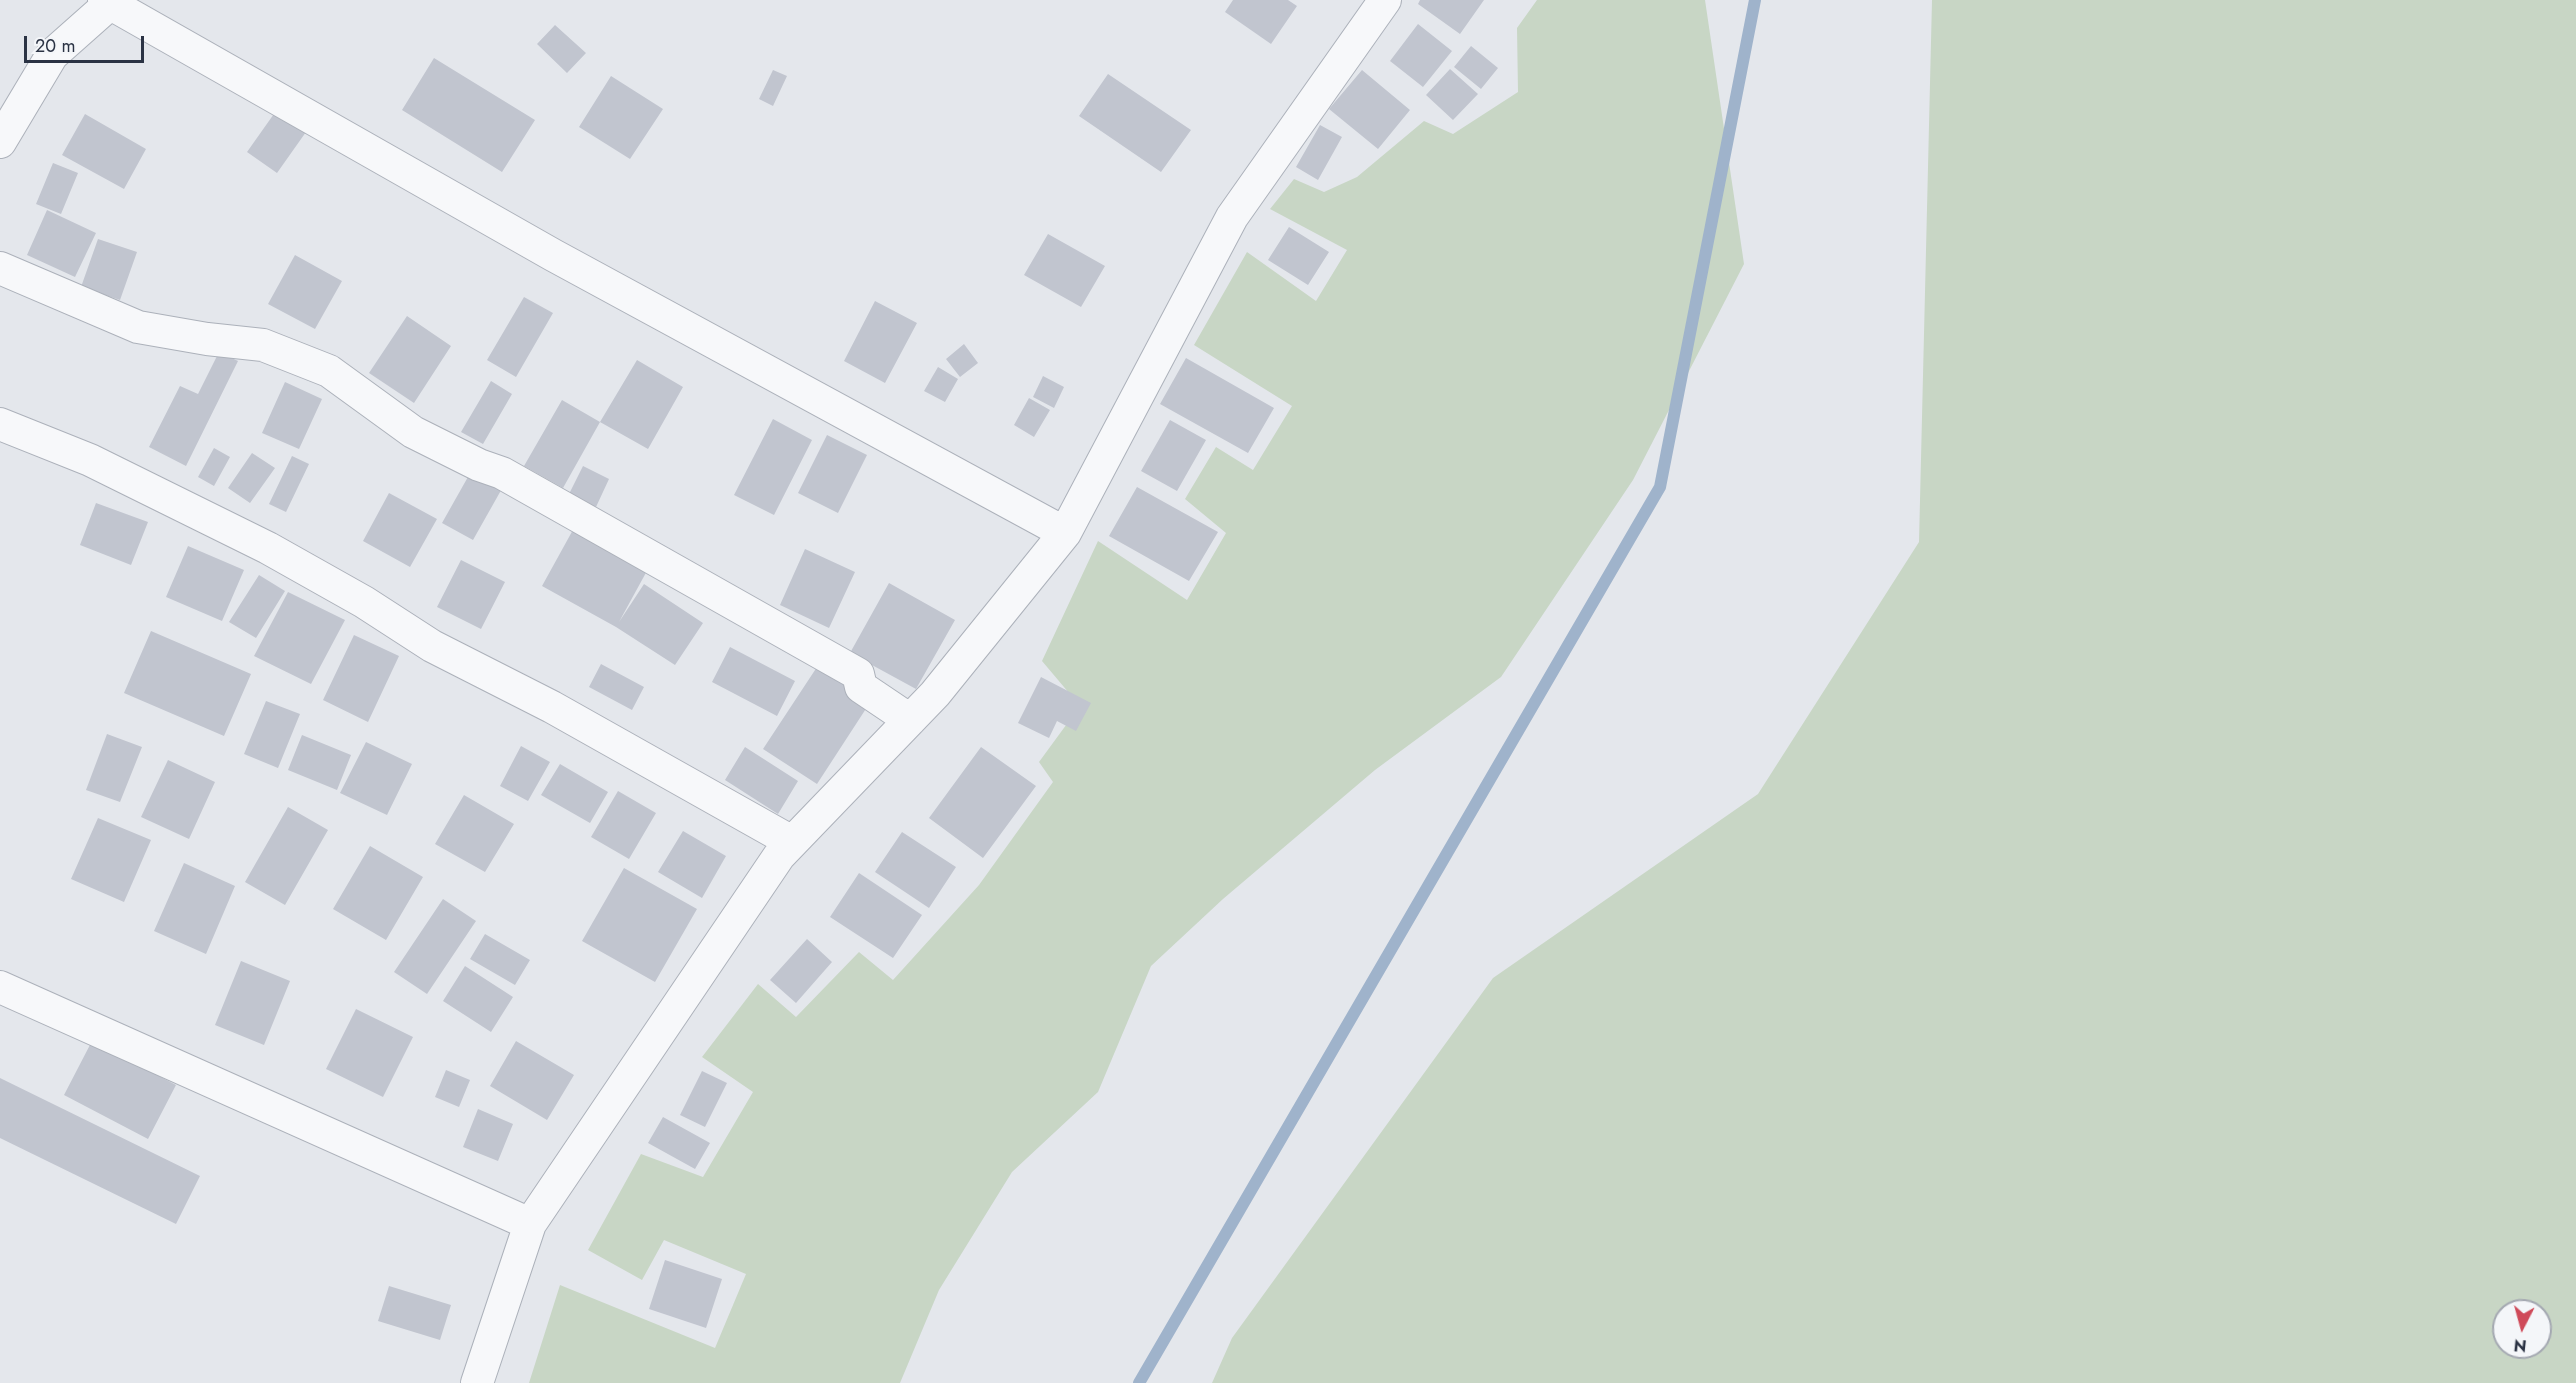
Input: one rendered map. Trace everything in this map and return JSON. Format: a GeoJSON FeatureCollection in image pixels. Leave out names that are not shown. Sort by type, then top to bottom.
{"type":"FeatureCollection","features":[{"type":"Feature","properties":{"kind":"street"},"geometry":{"type":"LineString","coordinates":[[477,1383],[530,1224],[778,856],[935,694],[1065,533],[1232,217],[1385,0]]}},
{"type":"Feature","properties":{"kind":"street"},"geometry":{"type":"LineString","coordinates":[[0,142],[52,55],[110,1],[553,255],[1065,533]]}},
{"type":"Feature","properties":{"kind":"street"},"geometry":{"type":"LineString","coordinates":[[0,268],[138,327],[207,339],[263,345],[329,371],[413,432],[479,465],[502,473],[858,674],[861,687],[910,720]]}},
{"type":"Feature","properties":{"kind":"street"},"geometry":{"type":"LineString","coordinates":[[0,423],[90,460],[268,548],[364,602],[432,646],[552,707],[792,842]]}},
{"type":"Feature","properties":{"kind":"street"},"geometry":{"type":"LineString","coordinates":[[0,987],[530,1224]]}},
{"type":"Feature","properties":{"kind":"green space"},"geometry":{"type":"Polygon","coordinates":[[[1537,0],[1705,0],[1744,264],[1633,480],[1501,677],[1375,770],[1223,899],[1151,966],[1098,1092],[1012,1172],[939,1290],[900,1383],[529,1383],[560,1285],[715,1348],[746,1274],[664,1240],[642,1280],[588,1250],[641,1154],[703,1177],[753,1092],[702,1057],[758,984],[796,1017],[859,952],[893,980],[979,885],[1053,782],[1039,762],[1080,706],[1042,661],[1098,541],[1187,600],[1226,533],[1185,499],[1216,447],[1253,470],[1292,406],[1194,345],[1247,252],[1316,301],[1347,250],[1270,209],[1294,179],[1324,192],[1357,177],[1424,121],[1453,134],[1518,92],[1517,28],[1537,0]]]}},
{"type":"Feature","properties":{"kind":"green space"},"geometry":{"type":"Polygon","coordinates":[[[1932,0],[2576,0],[2576,1383],[1212,1383],[1232,1338],[1493,978],[1758,794],[1919,542],[1932,0]]]}},
{"type":"Feature","properties":{"kind":"building"},"geometry":{"type":"Polygon","coordinates":[[[1233,0],[1288,0],[1297,6],[1271,44],[1225,12],[1233,0]]]}},
{"type":"Feature","properties":{"kind":"building"},"geometry":{"type":"Polygon","coordinates":[[[1420,0],[1484,0],[1460,34],[1418,4],[1420,0]]]}},
{"type":"Feature","properties":{"kind":"building"},"geometry":{"type":"Polygon","coordinates":[[[1418,24],[1452,51],[1423,87],[1390,61],[1418,24]]]}},
{"type":"Feature","properties":{"kind":"building"},"geometry":{"type":"Polygon","coordinates":[[[555,25],[586,53],[567,73],[537,44],[555,25]]]}},
{"type":"Feature","properties":{"kind":"building"},"geometry":{"type":"Polygon","coordinates":[[[1471,46],[1498,68],[1481,89],[1454,67],[1471,46]]]}},
{"type":"Feature","properties":{"kind":"building"},"geometry":{"type":"Polygon","coordinates":[[[434,58],[535,120],[502,172],[402,110],[434,58]]]}},
{"type":"Feature","properties":{"kind":"building"},"geometry":{"type":"Polygon","coordinates":[[[1450,69],[1478,94],[1453,120],[1426,95],[1450,69]]]}},
{"type":"Feature","properties":{"kind":"building"},"geometry":{"type":"Polygon","coordinates":[[[773,70],[787,76],[773,106],[759,99],[773,70]]]}},
{"type":"Feature","properties":{"kind":"building"},"geometry":{"type":"Polygon","coordinates":[[[1362,70],[1410,110],[1378,149],[1329,109],[1362,70]]]}},
{"type":"Feature","properties":{"kind":"building"},"geometry":{"type":"Polygon","coordinates":[[[1108,74],[1191,130],[1161,172],[1079,116],[1108,74]]]}},
{"type":"Feature","properties":{"kind":"building"},"geometry":{"type":"Polygon","coordinates":[[[611,76],[663,109],[630,159],[579,127],[611,76]]]}},
{"type":"Feature","properties":{"kind":"building"},"geometry":{"type":"Polygon","coordinates":[[[276,111],[306,132],[277,173],[247,152],[276,111]]]}},
{"type":"Feature","properties":{"kind":"building"},"geometry":{"type":"Polygon","coordinates":[[[85,114],[146,149],[124,189],[62,155],[85,114]]]}},
{"type":"Feature","properties":{"kind":"building"},"geometry":{"type":"Polygon","coordinates":[[[1320,125],[1342,137],[1318,180],[1296,167],[1320,125]]]}},
{"type":"Feature","properties":{"kind":"building"},"geometry":{"type":"Polygon","coordinates":[[[53,163],[78,173],[61,214],[36,204],[53,163]]]}},
{"type":"Feature","properties":{"kind":"building"},"geometry":{"type":"Polygon","coordinates":[[[47,210],[96,233],[75,277],[27,255],[47,210]]]}},
{"type":"Feature","properties":{"kind":"building"},"geometry":{"type":"Polygon","coordinates":[[[1289,227],[1329,252],[1308,285],[1268,260],[1289,227]]]}},
{"type":"Feature","properties":{"kind":"building"},"geometry":{"type":"Polygon","coordinates":[[[1048,234],[1105,266],[1081,307],[1024,275],[1048,234]]]}},
{"type":"Feature","properties":{"kind":"building"},"geometry":{"type":"Polygon","coordinates":[[[98,239],[137,252],[120,300],[81,287],[98,239]]]}},
{"type":"Feature","properties":{"kind":"building"},"geometry":{"type":"Polygon","coordinates":[[[295,255],[342,281],[315,329],[268,304],[295,255]]]}},
{"type":"Feature","properties":{"kind":"building"},"geometry":{"type":"Polygon","coordinates":[[[524,297],[553,313],[516,377],[487,360],[524,297]]]}},
{"type":"Feature","properties":{"kind":"building"},"geometry":{"type":"Polygon","coordinates":[[[875,301],[917,323],[885,383],[844,361],[875,301]]]}},
{"type":"Feature","properties":{"kind":"building"},"geometry":{"type":"Polygon","coordinates":[[[407,316],[451,346],[414,403],[369,373],[407,316]]]}},
{"type":"Feature","properties":{"kind":"building"},"geometry":{"type":"Polygon","coordinates":[[[964,344],[978,363],[960,377],[946,359],[964,344]]]}},
{"type":"Feature","properties":{"kind":"building"},"geometry":{"type":"Polygon","coordinates":[[[219,352],[238,361],[186,466],[149,447],[180,386],[198,394],[219,352]]]}},
{"type":"Feature","properties":{"kind":"building"},"geometry":{"type":"Polygon","coordinates":[[[1186,358],[1274,408],[1248,453],[1160,404],[1186,358]]]}},
{"type":"Feature","properties":{"kind":"building"},"geometry":{"type":"Polygon","coordinates":[[[637,360],[683,387],[648,449],[600,422],[637,360]]]}},
{"type":"Feature","properties":{"kind":"building"},"geometry":{"type":"Polygon","coordinates":[[[938,367],[958,379],[945,402],[924,391],[938,367]]]}},
{"type":"Feature","properties":{"kind":"building"},"geometry":{"type":"Polygon","coordinates":[[[1043,376],[1064,387],[1054,408],[1033,397],[1043,376]]]}},
{"type":"Feature","properties":{"kind":"building"},"geometry":{"type":"Polygon","coordinates":[[[491,381],[512,394],[483,444],[461,432],[491,381]]]}},
{"type":"Feature","properties":{"kind":"building"},"geometry":{"type":"Polygon","coordinates":[[[285,382],[322,399],[299,449],[262,433],[285,382]]]}},
{"type":"Feature","properties":{"kind":"building"},"geometry":{"type":"Polygon","coordinates":[[[1029,398],[1050,410],[1034,437],[1014,425],[1029,398]]]}},
{"type":"Feature","properties":{"kind":"building"},"geometry":{"type":"Polygon","coordinates":[[[562,400],[600,422],[563,488],[524,466],[562,400]]]}},
{"type":"Feature","properties":{"kind":"building"},"geometry":{"type":"Polygon","coordinates":[[[773,419],[812,440],[774,515],[734,495],[773,419]]]}},
{"type":"Feature","properties":{"kind":"building"},"geometry":{"type":"Polygon","coordinates":[[[1170,420],[1206,440],[1177,491],[1141,471],[1170,420]]]}},
{"type":"Feature","properties":{"kind":"building"},"geometry":{"type":"Polygon","coordinates":[[[827,435],[867,455],[838,513],[798,493],[827,435]]]}},
{"type":"Feature","properties":{"kind":"building"},"geometry":{"type":"Polygon","coordinates":[[[214,448],[230,457],[214,486],[198,477],[214,448]]]}},
{"type":"Feature","properties":{"kind":"building"},"geometry":{"type":"Polygon","coordinates":[[[252,453],[275,468],[250,503],[228,488],[252,453]]]}},
{"type":"Feature","properties":{"kind":"building"},"geometry":{"type":"Polygon","coordinates":[[[292,456],[309,464],[286,512],[269,504],[292,456]]]}},
{"type":"Feature","properties":{"kind":"building"},"geometry":{"type":"Polygon","coordinates":[[[583,466],[609,479],[596,507],[569,494],[583,466]]]}},
{"type":"Feature","properties":{"kind":"building"},"geometry":{"type":"Polygon","coordinates":[[[473,468],[504,485],[473,540],[442,523],[473,468]]]}},
{"type":"Feature","properties":{"kind":"building"},"geometry":{"type":"Polygon","coordinates":[[[1137,487],[1218,532],[1189,581],[1109,536],[1137,487]]]}},
{"type":"Feature","properties":{"kind":"building"},"geometry":{"type":"Polygon","coordinates":[[[389,493],[437,519],[410,567],[363,541],[389,493]]]}},
{"type":"Feature","properties":{"kind":"building"},"geometry":{"type":"Polygon","coordinates":[[[96,503],[148,522],[131,565],[80,545],[96,503]]]}},
{"type":"Feature","properties":{"kind":"building"},"geometry":{"type":"Polygon","coordinates":[[[574,528],[648,569],[619,622],[644,584],[703,623],[675,665],[616,627],[542,586],[574,528]]]}},
{"type":"Feature","properties":{"kind":"building"},"geometry":{"type":"Polygon","coordinates":[[[188,546],[244,570],[222,621],[166,597],[188,546]]]}},
{"type":"Feature","properties":{"kind":"building"},"geometry":{"type":"Polygon","coordinates":[[[805,549],[855,572],[829,628],[780,605],[805,549]]]}},
{"type":"Feature","properties":{"kind":"building"},"geometry":{"type":"Polygon","coordinates":[[[461,560],[505,582],[481,629],[437,607],[461,560]]]}},
{"type":"Feature","properties":{"kind":"building"},"geometry":{"type":"Polygon","coordinates":[[[259,575],[285,591],[256,638],[229,622],[259,575]]]}},
{"type":"Feature","properties":{"kind":"building"},"geometry":{"type":"Polygon","coordinates":[[[889,583],[955,620],[916,689],[850,653],[889,583]]]}},
{"type":"Feature","properties":{"kind":"building"},"geometry":{"type":"Polygon","coordinates":[[[288,592],[345,620],[311,684],[254,656],[288,592]]]}},
{"type":"Feature","properties":{"kind":"building"},"geometry":{"type":"Polygon","coordinates":[[[151,631],[251,674],[224,736],[124,693],[151,631]]]}},
{"type":"Feature","properties":{"kind":"building"},"geometry":{"type":"Polygon","coordinates":[[[354,635],[399,656],[368,722],[323,700],[354,635]]]}},
{"type":"Feature","properties":{"kind":"building"},"geometry":{"type":"Polygon","coordinates":[[[730,647],[795,681],[777,716],[712,682],[730,647]]]}},
{"type":"Feature","properties":{"kind":"building"},"geometry":{"type":"Polygon","coordinates":[[[601,664],[644,687],[632,710],[589,687],[601,664]]]}},
{"type":"Feature","properties":{"kind":"building"},"geometry":{"type":"Polygon","coordinates":[[[817,667],[871,701],[817,784],[763,749],[817,667]]]}},
{"type":"Feature","properties":{"kind":"building"},"geometry":{"type":"Polygon","coordinates":[[[1041,677],[1091,703],[1076,731],[1057,721],[1049,738],[1018,723],[1041,677]]]}},
{"type":"Feature","properties":{"kind":"building"},"geometry":{"type":"Polygon","coordinates":[[[266,701],[300,714],[278,768],[244,754],[266,701]]]}},
{"type":"Feature","properties":{"kind":"building"},"geometry":{"type":"Polygon","coordinates":[[[107,734],[142,747],[120,802],[86,790],[107,734]]]}},
{"type":"Feature","properties":{"kind":"building"},"geometry":{"type":"Polygon","coordinates":[[[302,735],[351,755],[337,790],[288,770],[302,735]]]}},
{"type":"Feature","properties":{"kind":"building"},"geometry":{"type":"Polygon","coordinates":[[[366,742],[412,764],[387,815],[340,793],[366,742]]]}},
{"type":"Feature","properties":{"kind":"building"},"geometry":{"type":"Polygon","coordinates":[[[521,746],[550,762],[528,801],[500,786],[521,746]]]}},
{"type":"Feature","properties":{"kind":"building"},"geometry":{"type":"Polygon","coordinates":[[[745,747],[798,781],[778,814],[725,780],[745,747]]]}},
{"type":"Feature","properties":{"kind":"building"},"geometry":{"type":"Polygon","coordinates":[[[981,747],[1036,786],[983,858],[929,818],[981,747]]]}},
{"type":"Feature","properties":{"kind":"building"},"geometry":{"type":"Polygon","coordinates":[[[168,760],[215,782],[189,839],[141,817],[168,760]]]}},
{"type":"Feature","properties":{"kind":"building"},"geometry":{"type":"Polygon","coordinates":[[[560,764],[608,792],[590,823],[541,795],[560,764]]]}},
{"type":"Feature","properties":{"kind":"building"},"geometry":{"type":"Polygon","coordinates":[[[618,791],[656,813],[629,859],[591,837],[618,791]]]}},
{"type":"Feature","properties":{"kind":"building"},"geometry":{"type":"Polygon","coordinates":[[[464,795],[514,824],[485,872],[435,844],[464,795]]]}},
{"type":"Feature","properties":{"kind":"building"},"geometry":{"type":"Polygon","coordinates":[[[288,807],[328,830],[285,905],[245,882],[288,807]]]}},
{"type":"Feature","properties":{"kind":"building"},"geometry":{"type":"Polygon","coordinates":[[[98,818],[151,840],[124,902],[71,879],[98,818]]]}},
{"type":"Feature","properties":{"kind":"building"},"geometry":{"type":"Polygon","coordinates":[[[683,831],[726,856],[702,898],[658,872],[683,831]]]}},
{"type":"Feature","properties":{"kind":"building"},"geometry":{"type":"Polygon","coordinates":[[[902,832],[956,867],[929,908],[875,872],[902,832]]]}},
{"type":"Feature","properties":{"kind":"building"},"geometry":{"type":"Polygon","coordinates":[[[370,846],[423,877],[386,940],[333,909],[370,846]]]}},
{"type":"Feature","properties":{"kind":"building"},"geometry":{"type":"Polygon","coordinates":[[[184,863],[235,886],[206,954],[154,931],[184,863]]]}},
{"type":"Feature","properties":{"kind":"building"},"geometry":{"type":"Polygon","coordinates":[[[624,868],[697,909],[655,982],[582,941],[624,868]]]}},
{"type":"Feature","properties":{"kind":"building"},"geometry":{"type":"Polygon","coordinates":[[[859,873],[922,915],[893,958],[830,917],[859,873]]]}},
{"type":"Feature","properties":{"kind":"building"},"geometry":{"type":"Polygon","coordinates":[[[443,899],[476,921],[427,994],[394,972],[443,899]]]}},
{"type":"Feature","properties":{"kind":"building"},"geometry":{"type":"Polygon","coordinates":[[[485,934],[530,960],[515,985],[470,959],[485,934]]]}},
{"type":"Feature","properties":{"kind":"building"},"geometry":{"type":"Polygon","coordinates":[[[807,939],[832,962],[796,1003],[770,980],[807,939]]]}},
{"type":"Feature","properties":{"kind":"building"},"geometry":{"type":"Polygon","coordinates":[[[241,961],[290,981],[264,1045],[215,1025],[241,961]]]}},
{"type":"Feature","properties":{"kind":"building"},"geometry":{"type":"Polygon","coordinates":[[[465,966],[513,997],[491,1032],[443,1001],[465,966]]]}},
{"type":"Feature","properties":{"kind":"building"},"geometry":{"type":"Polygon","coordinates":[[[356,1009],[413,1037],[383,1097],[326,1069],[356,1009]]]}},
{"type":"Feature","properties":{"kind":"building"},"geometry":{"type":"Polygon","coordinates":[[[92,1041],[176,1085],[148,1139],[64,1095],[92,1041]]]}},
{"type":"Feature","properties":{"kind":"building"},"geometry":{"type":"Polygon","coordinates":[[[516,1041],[574,1075],[547,1120],[490,1086],[516,1041]]]}},
{"type":"Feature","properties":{"kind":"building"},"geometry":{"type":"Polygon","coordinates":[[[446,1070],[470,1080],[459,1107],[435,1097],[446,1070]]]}},
{"type":"Feature","properties":{"kind":"building"},"geometry":{"type":"Polygon","coordinates":[[[702,1071],[727,1083],[705,1127],[680,1115],[702,1071]]]}},
{"type":"Feature","properties":{"kind":"building"},"geometry":{"type":"Polygon","coordinates":[[[0,1078],[200,1176],[176,1224],[0,1138],[0,1078]]]}},
{"type":"Feature","properties":{"kind":"building"},"geometry":{"type":"Polygon","coordinates":[[[478,1109],[513,1124],[498,1161],[463,1147],[478,1109]]]}},
{"type":"Feature","properties":{"kind":"building"},"geometry":{"type":"Polygon","coordinates":[[[663,1117],[710,1143],[695,1169],[648,1143],[663,1117]]]}},
{"type":"Feature","properties":{"kind":"building"},"geometry":{"type":"Polygon","coordinates":[[[665,1260],[722,1279],[706,1328],[649,1309],[665,1260]]]}},
{"type":"Feature","properties":{"kind":"building"},"geometry":{"type":"Polygon","coordinates":[[[389,1286],[451,1305],[440,1340],[378,1321],[389,1286]]]}},
{"type":"Feature","properties":{"kind":"waterway"},"geometry":{"type":"LineString","coordinates":[[1139,1383],[1660,487],[1755,0]]}}]}
